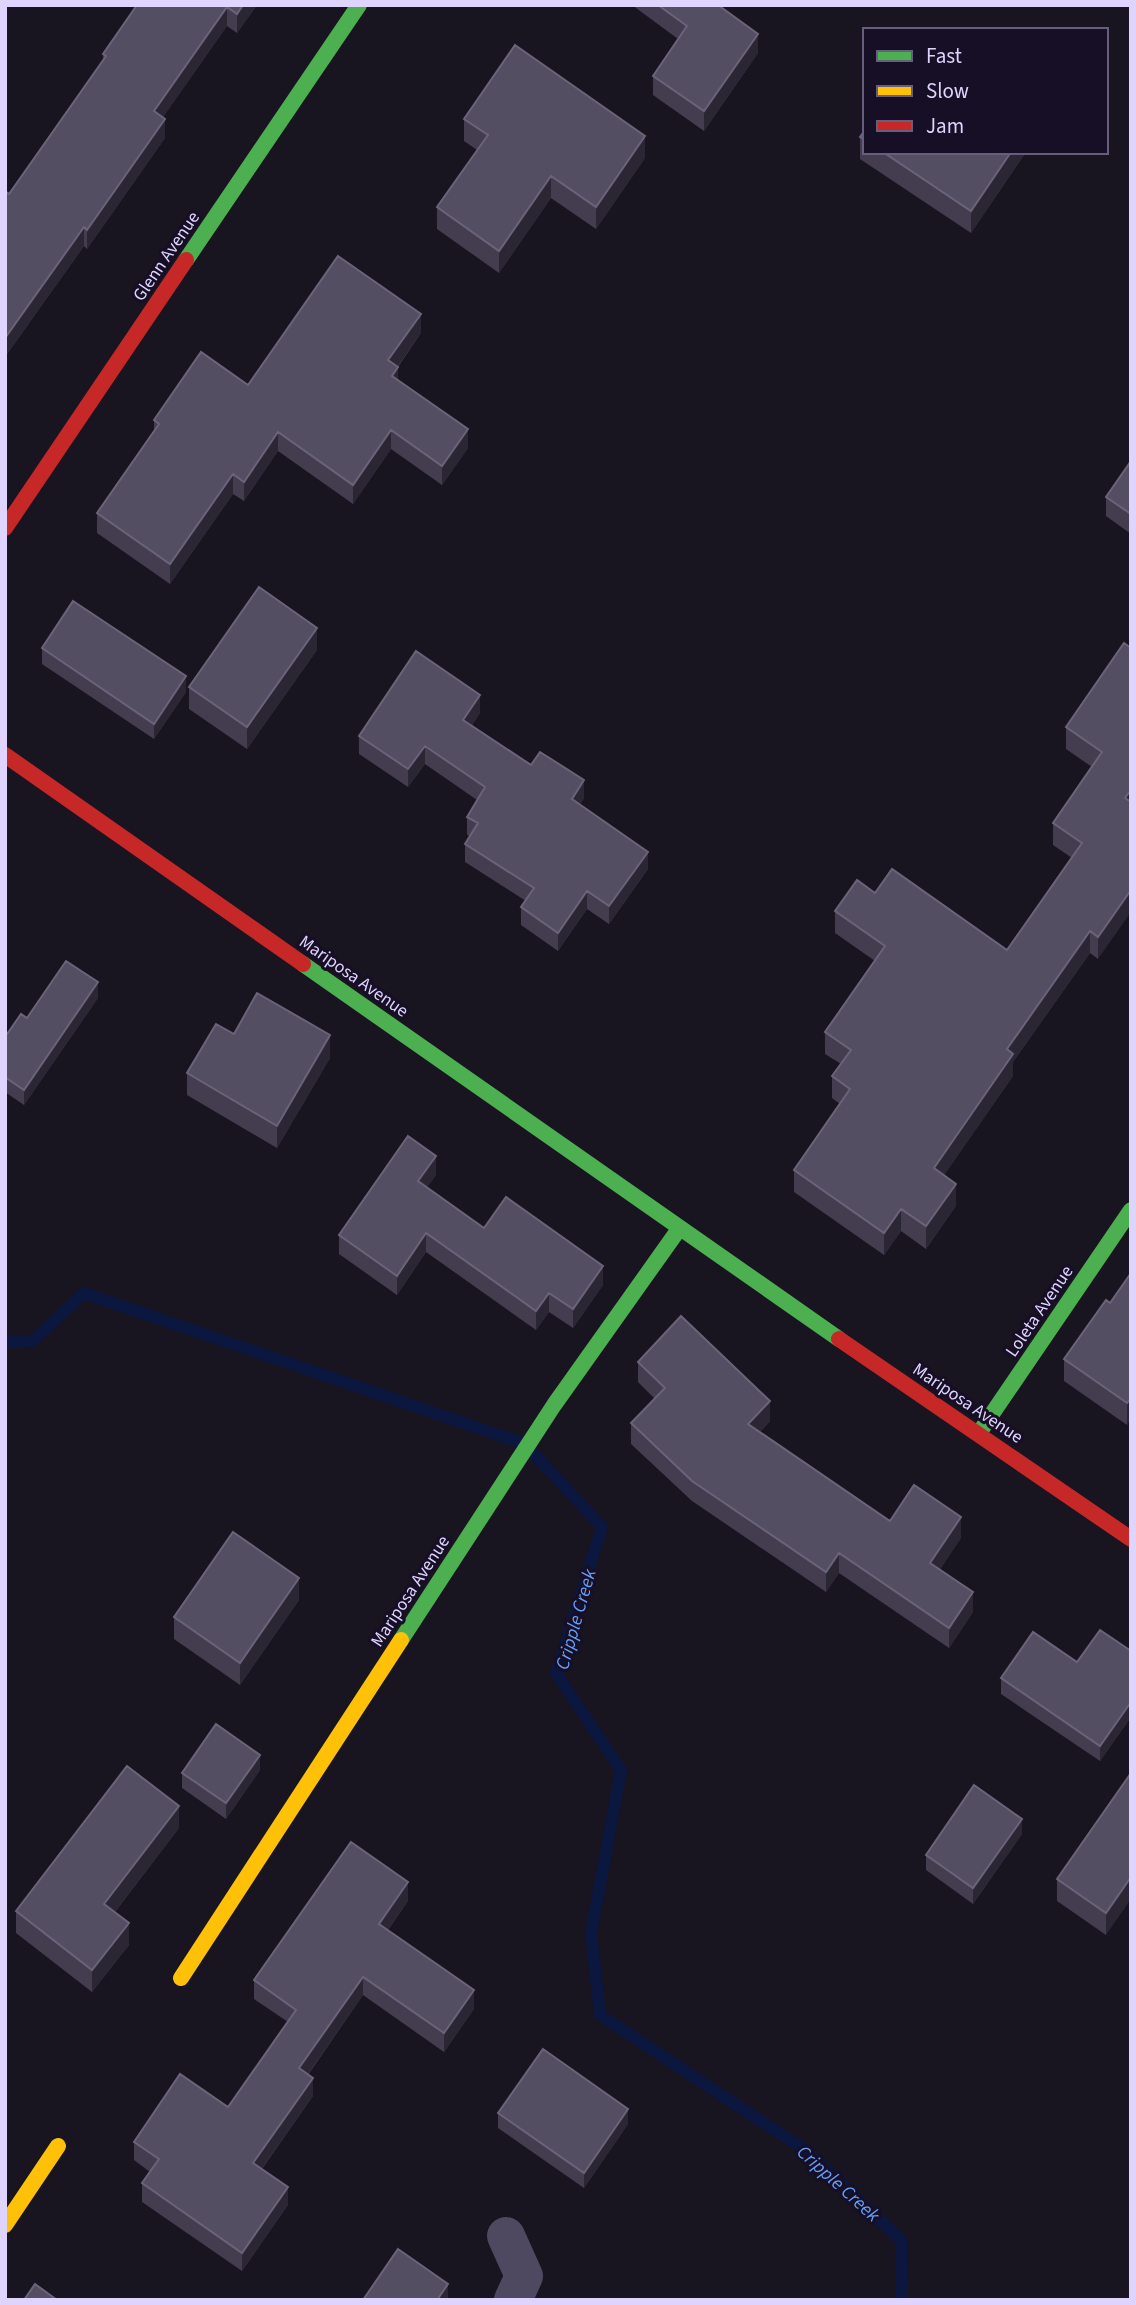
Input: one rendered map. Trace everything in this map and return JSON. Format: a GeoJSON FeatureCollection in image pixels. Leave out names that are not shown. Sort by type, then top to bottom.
{"type":"FeatureCollection","features":[{"type":"Feature","properties":{"kind":"street","name":"Glenn Avenue"},"geometry":{"type":"LineString","coordinates":[[5,528],[359,5]]}},
{"type":"Feature","properties":{"kind":"street","name":"Mariposa Avenue"},"geometry":{"type":"LineString","coordinates":[[5,755],[679,1229],[1131,1539]]}},
{"type":"Feature","properties":{"kind":"street","name":"Loleta Avenue"},"geometry":{"type":"LineString","coordinates":[[979,1433],[1131,1210]]}},
{"type":"Feature","properties":{"kind":"street","name":"Mariposa Avenue"},"geometry":{"type":"LineString","coordinates":[[181,1979],[554,1405],[679,1229]]}},
{"type":"Feature","properties":{"kind":"street"},"geometry":{"type":"LineString","coordinates":[[5,2225],[58,2146]]}},
{"type":"Feature","properties":{"kind":"street"},"geometry":{"type":"LineString","coordinates":[[506,2236],[524,2276],[513,2300]]}},
{"type":"Feature","properties":{"kind":"building"},"geometry":{"type":"Polygon","coordinates":[[[137,5],[243,5],[237,14],[227,7],[154,111],[165,119],[87,230],[84,227],[5,338],[5,191],[9,194],[106,56],[103,54],[137,5]]]}},
{"type":"Feature","properties":{"kind":"building"},"geometry":{"type":"Polygon","coordinates":[[[658,5],[718,5],[758,34],[704,111],[653,76],[687,26],[658,5]]]}},
{"type":"Feature","properties":{"kind":"building"},"geometry":{"type":"Polygon","coordinates":[[[515,45],[645,136],[596,207],[551,176],[499,251],[437,207],[488,135],[464,119],[515,45]]]}},
{"type":"Feature","properties":{"kind":"building"},"geometry":{"type":"Polygon","coordinates":[[[886,154],[1010,154],[971,211],[886,154]]]}},
{"type":"Feature","properties":{"kind":"building"},"geometry":{"type":"Polygon","coordinates":[[[338,256],[421,314],[388,360],[398,367],[392,376],[468,429],[442,466],[391,430],[353,485],[278,432],[244,482],[233,474],[170,564],[97,513],[159,424],[154,420],[201,352],[248,385],[338,256]]]}},
{"type":"Feature","properties":{"kind":"building"},"geometry":{"type":"Polygon","coordinates":[[[1131,461],[1131,514],[1106,497],[1131,461]]]}},
{"type":"Feature","properties":{"kind":"building"},"geometry":{"type":"Polygon","coordinates":[[[259,587],[317,628],[247,727],[189,687],[259,587]]]}},
{"type":"Feature","properties":{"kind":"building"},"geometry":{"type":"Polygon","coordinates":[[[73,601],[186,676],[154,724],[42,648],[73,601]]]}},
{"type":"Feature","properties":{"kind":"building"},"geometry":{"type":"Polygon","coordinates":[[[1124,643],[1131,648],[1131,790],[1125,798],[1131,802],[1131,890],[1098,937],[1090,931],[1007,1049],[1013,1054],[934,1168],[956,1184],[926,1226],[901,1209],[884,1233],[794,1170],[850,1089],[832,1076],[851,1050],[825,1032],[885,946],[835,911],[857,880],[875,893],[892,869],[1007,950],[1082,843],[1053,823],[1102,752],[1066,727],[1124,643]]]}},
{"type":"Feature","properties":{"kind":"building"},"geometry":{"type":"Polygon","coordinates":[[[416,651],[480,695],[463,720],[531,765],[540,752],[584,780],[572,799],[648,852],[609,906],[587,891],[558,933],[521,907],[534,888],[465,844],[478,823],[467,817],[485,787],[425,746],[408,769],[359,736],[416,651]]]}},
{"type":"Feature","properties":{"kind":"building"},"geometry":{"type":"Polygon","coordinates":[[[66,961],[98,982],[24,1090],[5,1077],[5,1037],[21,1014],[27,1018],[66,961]]]}},
{"type":"Feature","properties":{"kind":"building"},"geometry":{"type":"Polygon","coordinates":[[[257,993],[330,1035],[277,1126],[187,1073],[216,1024],[234,1034],[257,993]]]}},
{"type":"Feature","properties":{"kind":"building"},"geometry":{"type":"Polygon","coordinates":[[[408,1136],[436,1156],[418,1181],[484,1228],[506,1197],[603,1266],[573,1309],[549,1293],[536,1311],[426,1233],[397,1276],[339,1235],[408,1136]]]}},
{"type":"Feature","properties":{"kind":"building"},"geometry":{"type":"Polygon","coordinates":[[[1131,1273],[1131,1398],[1127,1403],[1064,1359],[1106,1300],[1110,1303],[1131,1273]]]}},
{"type":"Feature","properties":{"kind":"building"},"geometry":{"type":"Polygon","coordinates":[[[681,1316],[770,1401],[748,1424],[890,1521],[914,1485],[961,1517],[930,1563],[973,1592],[949,1628],[839,1553],[826,1572],[692,1481],[631,1423],[665,1388],[638,1362],[681,1316]]]}},
{"type":"Feature","properties":{"kind":"building"},"geometry":{"type":"Polygon","coordinates":[[[233,1532],[299,1578],[240,1663],[174,1617],[233,1532]]]}},
{"type":"Feature","properties":{"kind":"building"},"geometry":{"type":"Polygon","coordinates":[[[1100,1630],[1131,1651],[1131,1702],[1100,1746],[1001,1678],[1033,1632],[1077,1662],[1100,1630]]]}},
{"type":"Feature","properties":{"kind":"building"},"geometry":{"type":"Polygon","coordinates":[[[216,1724],[260,1755],[226,1803],[182,1773],[216,1724]]]}},
{"type":"Feature","properties":{"kind":"building"},"geometry":{"type":"Polygon","coordinates":[[[127,1766],[179,1806],[104,1904],[129,1923],[92,1970],[16,1911],[127,1766]]]}},
{"type":"Feature","properties":{"kind":"building"},"geometry":{"type":"Polygon","coordinates":[[[1131,1773],[1131,1877],[1106,1913],[1057,1879],[1131,1773]]]}},
{"type":"Feature","properties":{"kind":"building"},"geometry":{"type":"Polygon","coordinates":[[[974,1785],[1022,1819],[973,1888],[926,1855],[974,1785]]]}},
{"type":"Feature","properties":{"kind":"building"},"geometry":{"type":"Polygon","coordinates":[[[351,1842],[408,1882],[379,1924],[474,1990],[444,2033],[363,1977],[299,2068],[313,2078],[253,2163],[288,2187],[242,2253],[142,2183],[159,2159],[134,2142],[180,2074],[228,2107],[296,2010],[254,1980],[351,1842]]]}},
{"type":"Feature","properties":{"kind":"building"},"geometry":{"type":"Polygon","coordinates":[[[543,2049],[628,2109],[584,2173],[498,2113],[543,2049]]]}},
{"type":"Feature","properties":{"kind":"building"},"geometry":{"type":"Polygon","coordinates":[[[398,2249],[448,2284],[437,2300],[363,2300],[398,2249]]]}},
{"type":"Feature","properties":{"kind":"building"},"geometry":{"type":"Polygon","coordinates":[[[35,2284],[57,2300],[24,2300],[35,2284]]]}},
{"type":"Feature","properties":{"kind":"waterway","name":"Cripple Creek"},"geometry":{"type":"LineString","coordinates":[[5,1342],[33,1341],[84,1293],[525,1444],[602,1527],[556,1673],[621,1770],[591,1933],[600,2015],[805,2150],[901,2240],[902,2300]]}},
{"type":"Feature","properties":{"kind":"traffic: fast"},"geometry":{"type":"LineString","coordinates":[[186,260],[359,5]]}},
{"type":"Feature","properties":{"kind":"traffic: fast"},"geometry":{"type":"LineString","coordinates":[[303,964],[839,1339]]}},
{"type":"Feature","properties":{"kind":"traffic: fast"},"geometry":{"type":"LineString","coordinates":[[979,1433],[1131,1210]]}},
{"type":"Feature","properties":{"kind":"traffic: fast"},"geometry":{"type":"LineString","coordinates":[[401,1640],[554,1405],[679,1229]]}},
{"type":"Feature","properties":{"kind":"traffic: slow"},"geometry":{"type":"LineString","coordinates":[[181,1978],[401,1640]]}},
{"type":"Feature","properties":{"kind":"traffic: slow"},"geometry":{"type":"LineString","coordinates":[[5,2225],[58,2146]]}},
{"type":"Feature","properties":{"kind":"traffic: jam"},"geometry":{"type":"LineString","coordinates":[[5,528],[186,260]]}},
{"type":"Feature","properties":{"kind":"traffic: jam"},"geometry":{"type":"LineString","coordinates":[[5,755],[303,964]]}},
{"type":"Feature","properties":{"kind":"traffic: jam"},"geometry":{"type":"LineString","coordinates":[[839,1339],[1131,1539]]}}]}
